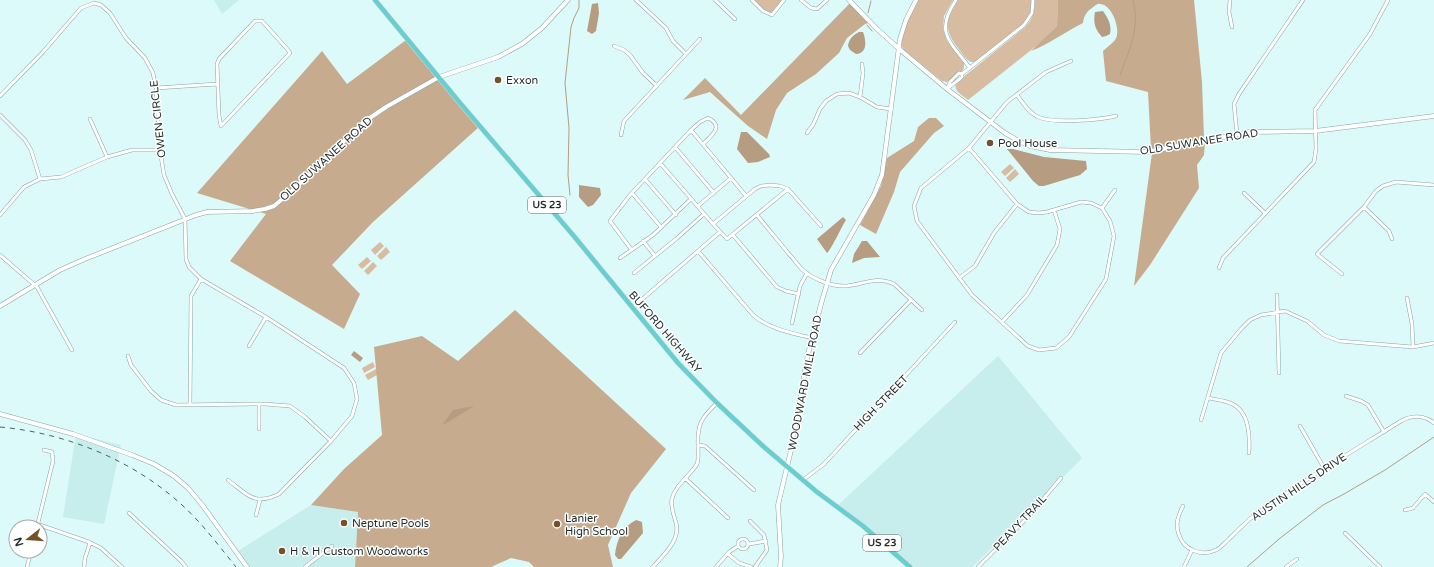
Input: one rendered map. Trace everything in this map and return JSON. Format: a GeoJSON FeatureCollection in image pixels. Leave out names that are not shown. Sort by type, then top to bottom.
{"type":"FeatureCollection","features":[{"type":"Feature","properties":{"kind":"main road","name":"US 23"},"geometry":{"type":"LineString","coordinates":[[375,0],[439,77]]}},
{"type":"Feature","properties":{"kind":"main road","name":"BUFORD HIGHWAY"},"geometry":{"type":"LineString","coordinates":[[439,77],[573,235],[678,363],[717,403],[764,447],[803,480],[863,526],[910,567]]}},
{"type":"Feature","properties":{"kind":"street","name":"OLD SUWANEE ROAD"},"geometry":{"type":"LineString","coordinates":[[0,306],[60,270],[185,219],[207,212],[253,211],[274,206],[292,191],[364,122],[386,107],[439,77],[493,59],[522,44],[542,28],[568,0]]}},
{"type":"Feature","properties":{"kind":"street"},"geometry":{"type":"LineString","coordinates":[[636,0],[666,28],[673,41],[686,54]]}},
{"type":"Feature","properties":{"kind":"street"},"geometry":{"type":"LineString","coordinates":[[715,0],[735,19]]}},
{"type":"Feature","properties":{"kind":"street"},"geometry":{"type":"LineString","coordinates":[[752,0],[763,11],[772,15],[784,0]]}},
{"type":"Feature","properties":{"kind":"street"},"geometry":{"type":"LineString","coordinates":[[801,0],[810,8],[817,9],[827,0]]}},
{"type":"Feature","properties":{"kind":"street","name":"OLD SUWANEE ROAD"},"geometry":{"type":"LineString","coordinates":[[849,0],[898,48],[947,89],[990,122],[1017,140],[1030,146],[1050,150],[1147,152],[1237,134],[1270,131],[1315,131],[1434,116]]}},
{"type":"Feature","properties":{"kind":"street","name":"WOODWARD MILL ROAD"},"geometry":{"type":"LineString","coordinates":[[780,567],[778,506],[780,491],[787,467],[812,338],[831,270],[879,184],[882,175],[898,48],[906,20],[916,0]]}},
{"type":"Feature","properties":{"kind":"street"},"geometry":{"type":"LineString","coordinates":[[956,0],[947,15],[945,24],[946,31],[949,40],[970,68]]}},
{"type":"Feature","properties":{"kind":"street"},"geometry":{"type":"LineString","coordinates":[[947,89],[962,77],[962,74],[1026,24],[1032,13],[1033,0]]}},
{"type":"Feature","properties":{"kind":"street"},"geometry":{"type":"LineString","coordinates":[[1230,0],[1229,12],[1232,27]]}},
{"type":"Feature","properties":{"kind":"street"},"geometry":{"type":"LineString","coordinates":[[1237,134],[1234,104],[1236,99],[1303,0]]}},
{"type":"Feature","properties":{"kind":"street"},"geometry":{"type":"LineString","coordinates":[[1219,268],[1223,258],[1314,162],[1316,149],[1315,110],[1370,34],[1388,0]]}},
{"type":"Feature","properties":{"kind":"street","name":"OWEN CIRCLE"},"geometry":{"type":"LineString","coordinates":[[0,96],[43,52],[81,8],[94,3],[101,5],[110,13],[126,38],[145,58],[153,73],[156,88],[160,150],[164,175],[185,219]]}},
{"type":"Feature","properties":{"kind":"street"},"geometry":{"type":"LineString","coordinates":[[255,21],[262,21],[290,53],[221,126],[218,84],[217,64],[219,59],[255,21]]}},
{"type":"Feature","properties":{"kind":"street"},"geometry":{"type":"LineString","coordinates":[[622,134],[624,121],[700,39]]}},
{"type":"Feature","properties":{"kind":"street"},"geometry":{"type":"LineString","coordinates":[[614,46],[624,50],[630,55],[643,73],[657,86]]}},
{"type":"Feature","properties":{"kind":"street"},"geometry":{"type":"LineString","coordinates":[[969,148],[1017,204],[1029,212],[1038,213],[1054,210],[1081,202],[1090,203],[1102,208],[1110,221],[1114,236],[1106,280],[1069,337],[1056,348],[1039,350],[1028,346],[972,294],[917,221],[914,206],[921,188],[969,148],[1007,102],[1046,72],[1071,61]]}},
{"type":"Feature","properties":{"kind":"street"},"geometry":{"type":"LineString","coordinates":[[860,97],[863,72],[862,64]]}},
{"type":"Feature","properties":{"kind":"street"},"geometry":{"type":"LineString","coordinates":[[156,88],[218,84]]}},
{"type":"Feature","properties":{"kind":"street"},"geometry":{"type":"LineString","coordinates":[[807,133],[826,101],[837,94],[849,93],[860,97],[877,107],[891,109]]}},
{"type":"Feature","properties":{"kind":"street"},"geometry":{"type":"LineString","coordinates":[[1017,95],[1030,112],[1039,117],[1052,119],[1088,120],[1116,116]]}},
{"type":"Feature","properties":{"kind":"street"},"geometry":{"type":"LineString","coordinates":[[0,115],[25,140],[31,150],[40,179]]}},
{"type":"Feature","properties":{"kind":"street"},"geometry":{"type":"LineString","coordinates":[[631,250],[610,221],[632,193],[691,130],[700,122],[708,118],[714,120],[716,125],[715,132],[703,144]]}},
{"type":"Feature","properties":{"kind":"street"},"geometry":{"type":"LineString","coordinates":[[90,119],[107,157]]}},
{"type":"Feature","properties":{"kind":"street"},"geometry":{"type":"LineString","coordinates":[[691,130],[746,196]]}},
{"type":"Feature","properties":{"kind":"street"},"geometry":{"type":"LineString","coordinates":[[675,147],[714,193]]}},
{"type":"Feature","properties":{"kind":"street"},"geometry":{"type":"LineString","coordinates":[[0,215],[24,187],[40,179],[61,177],[107,157],[132,150],[160,150]]}},
{"type":"Feature","properties":{"kind":"street"},"geometry":{"type":"LineString","coordinates":[[660,163],[727,239],[757,216],[788,189]]}},
{"type":"Feature","properties":{"kind":"street"},"geometry":{"type":"LineString","coordinates":[[698,206],[731,178]]}},
{"type":"Feature","properties":{"kind":"street"},"geometry":{"type":"LineString","coordinates":[[645,179],[676,215]]}},
{"type":"Feature","properties":{"kind":"street"},"geometry":{"type":"LineString","coordinates":[[1342,274],[1317,254],[1364,207],[1376,191],[1390,183],[1396,182],[1434,184]]}},
{"type":"Feature","properties":{"kind":"street"},"geometry":{"type":"LineString","coordinates":[[713,224],[755,189],[765,185],[780,186],[788,189],[821,226]]}},
{"type":"Feature","properties":{"kind":"street"},"geometry":{"type":"LineString","coordinates":[[1102,208],[1115,190]]}},
{"type":"Feature","properties":{"kind":"street"},"geometry":{"type":"LineString","coordinates":[[632,193],[661,227]]}},
{"type":"Feature","properties":{"kind":"street"},"geometry":{"type":"LineString","coordinates":[[1244,193],[1265,213]]}},
{"type":"Feature","properties":{"kind":"street"},"geometry":{"type":"LineString","coordinates":[[620,258],[676,215],[692,199]]}},
{"type":"Feature","properties":{"kind":"street"},"geometry":{"type":"LineString","coordinates":[[959,278],[975,266],[994,233],[1017,204]]}},
{"type":"Feature","properties":{"kind":"street"},"geometry":{"type":"LineString","coordinates":[[0,207],[3,211]]}},
{"type":"Feature","properties":{"kind":"street"},"geometry":{"type":"LineString","coordinates":[[1364,207],[1389,231],[1392,239]]}},
{"type":"Feature","properties":{"kind":"street"},"geometry":{"type":"LineString","coordinates":[[1002,322],[1027,295],[1057,245],[1060,229],[1054,210]]}},
{"type":"Feature","properties":{"kind":"street"},"geometry":{"type":"LineString","coordinates":[[634,273],[704,214]]}},
{"type":"Feature","properties":{"kind":"street"},"geometry":{"type":"LineString","coordinates":[[757,216],[807,273],[827,284],[844,286],[872,280],[885,281],[894,284],[922,310]]}},
{"type":"Feature","properties":{"kind":"street"},"geometry":{"type":"LineString","coordinates":[[185,219],[186,259],[189,267],[201,278],[266,317],[344,368],[354,383],[357,399],[352,416],[331,441],[279,494],[269,499],[260,500],[245,494],[228,480]]}},
{"type":"Feature","properties":{"kind":"street"},"geometry":{"type":"LineString","coordinates":[[632,308],[720,232]]}},
{"type":"Feature","properties":{"kind":"street"},"geometry":{"type":"LineString","coordinates":[[733,235],[777,287],[798,294]]}},
{"type":"Feature","properties":{"kind":"street"},"geometry":{"type":"LineString","coordinates":[[643,241],[655,256]]}},
{"type":"Feature","properties":{"kind":"street"},"geometry":{"type":"LineString","coordinates":[[698,251],[752,315],[759,321],[786,331],[812,338]]}},
{"type":"Feature","properties":{"kind":"street"},"geometry":{"type":"LineString","coordinates":[[0,255],[35,285],[72,350]]}},
{"type":"Feature","properties":{"kind":"street"},"geometry":{"type":"LineString","coordinates":[[792,323],[798,294],[803,278],[807,273]]}},
{"type":"Feature","properties":{"kind":"street"},"geometry":{"type":"LineString","coordinates":[[190,405],[191,296],[201,278]]}},
{"type":"Feature","properties":{"kind":"street"},"geometry":{"type":"LineString","coordinates":[[1276,295],[1279,373]]}},
{"type":"Feature","properties":{"kind":"street"},"geometry":{"type":"LineString","coordinates":[[1407,298],[1412,324],[1413,347]]}},
{"type":"Feature","properties":{"kind":"street"},"geometry":{"type":"LineString","coordinates":[[860,353],[911,300]]}},
{"type":"Feature","properties":{"kind":"street"},"geometry":{"type":"LineString","coordinates":[[1201,420],[1214,372],[1221,353],[1250,320],[1261,315],[1285,311],[1307,321],[1324,335],[1339,341],[1413,347],[1434,343]]}},
{"type":"Feature","properties":{"kind":"street"},"geometry":{"type":"LineString","coordinates":[[249,346],[266,317]]}},
{"type":"Feature","properties":{"kind":"street","name":"HIGH STREET"},"geometry":{"type":"LineString","coordinates":[[803,480],[824,464],[955,322]]}},
{"type":"Feature","properties":{"kind":"street"},"geometry":{"type":"LineString","coordinates":[[128,356],[131,365],[151,391],[161,400],[176,405],[259,404],[290,406],[305,417],[331,441]]}},
{"type":"Feature","properties":{"kind":"street"},"geometry":{"type":"LineString","coordinates":[[1346,396],[1361,400],[1368,405],[1384,432]]}},
{"type":"Feature","properties":{"kind":"street"},"geometry":{"type":"LineString","coordinates":[[1208,398],[1228,402],[1241,410],[1246,416],[1249,453]]}},
{"type":"Feature","properties":{"kind":"street"},"geometry":{"type":"LineString","coordinates":[[653,567],[673,543],[677,534],[678,527],[671,503],[672,496],[698,462],[698,436],[703,418],[717,403]]}},
{"type":"Feature","properties":{"kind":"street"},"geometry":{"type":"LineString","coordinates":[[259,404],[259,430]]}},
{"type":"Feature","properties":{"kind":"street"},"geometry":{"type":"LineString","coordinates":[[0,414],[74,434],[154,464],[174,476],[188,488],[203,506],[247,567]]}},
{"type":"Feature","properties":{"kind":"street","name":"AUSTIN HILLS DRIVE"},"geometry":{"type":"LineString","coordinates":[[1192,550],[1200,553],[1208,553],[1217,550],[1255,515],[1324,468],[1408,418],[1422,417],[1429,419],[1434,423]]}},
{"type":"Feature","properties":{"kind":"street"},"geometry":{"type":"LineString","coordinates":[[1300,426],[1324,468]]}},
{"type":"Feature","properties":{"kind":"street"},"geometry":{"type":"LineString","coordinates":[[698,445],[705,446],[754,490]]}},
{"type":"Feature","properties":{"kind":"street"},"geometry":{"type":"LineString","coordinates":[[39,519],[53,462],[52,452],[44,450]]}},
{"type":"Feature","properties":{"kind":"street"},"geometry":{"type":"LineString","coordinates":[[685,478],[728,518]]}},
{"type":"Feature","properties":{"kind":"street","name":"PEAVY TRAIL"},"geometry":{"type":"LineString","coordinates":[[978,567],[1029,516],[1060,478]]}},
{"type":"Feature","properties":{"kind":"street"},"geometry":{"type":"LineString","coordinates":[[1406,510],[1413,508],[1425,494],[1434,502]]}},
{"type":"Feature","properties":{"kind":"street"},"geometry":{"type":"LineString","coordinates":[[256,515],[260,500]]}},
{"type":"Feature","properties":{"kind":"street"},"geometry":{"type":"LineString","coordinates":[[1183,506],[1178,515],[1177,528],[1180,537],[1186,546],[1192,550],[1184,567]]}},
{"type":"Feature","properties":{"kind":"street"},"geometry":{"type":"LineString","coordinates":[[129,513],[186,567]]}},
{"type":"Feature","properties":{"kind":"street"},"geometry":{"type":"LineString","coordinates":[[750,521],[762,531],[766,541],[767,550],[755,567]]}},
{"type":"Feature","properties":{"kind":"street"},"geometry":{"type":"LineString","coordinates":[[48,530],[101,548],[122,567]]}},
{"type":"Feature","properties":{"kind":"street"},"geometry":{"type":"LineString","coordinates":[[1345,533],[1380,567]]}},
{"type":"Feature","properties":{"kind":"street"},"geometry":{"type":"LineString","coordinates":[[716,567],[733,549],[738,546],[738,543],[741,540],[746,540],[748,544]]}},
{"type":"Feature","properties":{"kind":"street"},"geometry":{"type":"LineString","coordinates":[[738,546],[741,549],[744,549],[747,548],[748,544],[766,541]]}},
{"type":"Feature","properties":{"kind":"street"},"geometry":{"type":"LineString","coordinates":[[84,567],[85,558],[90,543]]}},
{"type":"Feature","properties":{"kind":"street"},"geometry":{"type":"LineString","coordinates":[[306,567],[332,546]]}},
{"type":"Feature","properties":{"kind":"street"},"geometry":{"type":"LineString","coordinates":[[728,554],[739,563],[751,567]]}},
{"type":"Feature","properties":{"kind":"street"},"geometry":{"type":"LineString","coordinates":[[1286,567],[1297,559]]}},
{"type":"Feature","properties":{"kind":"shaded area"},"geometry":{"type":"Polygon","coordinates":[[[214,0],[239,0],[222,14],[214,0]]]}},
{"type":"Feature","properties":{"kind":"shaded area"},"geometry":{"type":"Polygon","coordinates":[[[754,0],[782,0],[771,13],[763,10],[754,0]]]}},
{"type":"Feature","properties":{"kind":"shaded area"},"geometry":{"type":"Polygon","coordinates":[[[918,0],[953,0],[944,16],[943,29],[947,41],[964,62],[964,67],[963,70],[947,82],[942,81],[904,50],[901,45],[905,26],[918,0]]]}},
{"type":"Feature","properties":{"kind":"shaded area"},"geometry":{"type":"Polygon","coordinates":[[[958,0],[1031,0],[1031,10],[1025,22],[1019,28],[976,62],[971,62],[965,58],[953,41],[948,30],[951,13],[958,0]]]}},
{"type":"Feature","properties":{"kind":"shaded area"},"geometry":{"type":"Polygon","coordinates":[[[1035,0],[1058,0],[1057,26],[1040,43],[968,100],[961,95],[957,91],[955,86],[956,83],[1025,27],[1033,15],[1035,0]]]}},
{"type":"Feature","properties":{"kind":"shaded area"},"geometry":{"type":"Polygon","coordinates":[[[1058,0],[1194,0],[1202,82],[1204,138],[1151,149],[1148,92],[1106,81],[1103,51],[1115,40],[1117,31],[1115,19],[1112,13],[1104,5],[1096,5],[1087,13],[1083,23],[1031,51],[1057,26],[1058,0]]]}},
{"type":"Feature","properties":{"kind":"shaded area"},"geometry":{"type":"Polygon","coordinates":[[[851,2],[871,22],[865,24],[847,38],[839,53],[816,74],[787,93],[776,110],[767,139],[748,126],[710,92],[683,100],[705,78],[741,115],[851,2]]]}},
{"type":"Feature","properties":{"kind":"shaded area"},"geometry":{"type":"Polygon","coordinates":[[[598,3],[599,13],[596,31],[592,34],[587,31],[592,4],[598,3]]]}},
{"type":"Feature","properties":{"kind":"shaded area"},"geometry":{"type":"Polygon","coordinates":[[[1103,11],[1109,22],[1110,34],[1102,37],[1096,28],[1094,19],[1095,12],[1103,11]]]}},
{"type":"Feature","properties":{"kind":"shaded area"},"geometry":{"type":"Polygon","coordinates":[[[859,32],[863,32],[865,46],[863,51],[856,54],[850,50],[848,46],[849,41],[859,32]]]}},
{"type":"Feature","properties":{"kind":"shaded area"},"geometry":{"type":"Polygon","coordinates":[[[406,40],[479,127],[373,222],[332,265],[360,294],[344,329],[230,261],[266,214],[197,193],[322,51],[347,84],[406,40]]]}},
{"type":"Feature","properties":{"kind":"shaded area"},"geometry":{"type":"Polygon","coordinates":[[[929,118],[936,118],[944,126],[934,133],[900,172],[894,192],[876,234],[860,225],[881,186],[887,158],[914,141],[918,127],[929,118]]]}},
{"type":"Feature","properties":{"kind":"shaded area"},"geometry":{"type":"Polygon","coordinates":[[[741,132],[747,132],[769,154],[770,157],[758,162],[748,163],[737,149],[741,132]]]}},
{"type":"Feature","properties":{"kind":"shaded area"},"geometry":{"type":"Polygon","coordinates":[[[1205,142],[1204,155],[1197,165],[1199,188],[1150,265],[1134,286],[1152,153],[1205,142]]]}},
{"type":"Feature","properties":{"kind":"shaded area"},"geometry":{"type":"Polygon","coordinates":[[[1007,149],[1013,149],[1044,157],[1086,161],[1087,169],[1080,175],[1044,186],[1039,186],[1033,181],[1007,149]]]}},
{"type":"Feature","properties":{"kind":"shaded area"},"geometry":{"type":"Polygon","coordinates":[[[1010,164],[1014,168],[1005,176],[1001,172],[1010,164]]]}},
{"type":"Feature","properties":{"kind":"shaded area"},"geometry":{"type":"Polygon","coordinates":[[[1015,169],[1019,174],[1010,182],[1006,178],[1015,169]]]}},
{"type":"Feature","properties":{"kind":"shaded area"},"geometry":{"type":"Polygon","coordinates":[[[579,185],[600,188],[601,195],[593,205],[588,207],[579,197],[579,185]]]}},
{"type":"Feature","properties":{"kind":"shaded area"},"geometry":{"type":"Polygon","coordinates":[[[843,217],[846,220],[827,253],[817,239],[843,217]]]}},
{"type":"Feature","properties":{"kind":"shaded area"},"geometry":{"type":"Polygon","coordinates":[[[862,241],[867,241],[880,257],[864,258],[852,263],[854,254],[862,241]]]}},
{"type":"Feature","properties":{"kind":"shaded area"},"geometry":{"type":"Polygon","coordinates":[[[380,242],[384,246],[375,255],[371,250],[380,242]]]}},
{"type":"Feature","properties":{"kind":"shaded area"},"geometry":{"type":"Polygon","coordinates":[[[386,247],[390,252],[381,260],[377,256],[386,247]]]}},
{"type":"Feature","properties":{"kind":"shaded area"},"geometry":{"type":"Polygon","coordinates":[[[367,257],[371,261],[362,269],[358,265],[367,257]]]}},
{"type":"Feature","properties":{"kind":"shaded area"},"geometry":{"type":"Polygon","coordinates":[[[373,262],[377,266],[368,275],[364,271],[373,262]]]}},
{"type":"Feature","properties":{"kind":"shaded area"},"geometry":{"type":"Polygon","coordinates":[[[515,310],[666,449],[631,493],[608,545],[613,567],[534,567],[529,562],[511,558],[491,567],[355,567],[358,512],[311,505],[344,469],[382,435],[374,347],[422,336],[458,361],[515,310]]]}},
{"type":"Feature","properties":{"kind":"shaded area"},"geometry":{"type":"Polygon","coordinates":[[[354,351],[363,358],[360,362],[351,355],[354,351]]]}},
{"type":"Feature","properties":{"kind":"shaded area"},"geometry":{"type":"Polygon","coordinates":[[[998,356],[1082,458],[972,567],[909,567],[836,507],[998,356]]]}},
{"type":"Feature","properties":{"kind":"shaded area"},"geometry":{"type":"Polygon","coordinates":[[[373,362],[375,367],[364,373],[362,368],[373,362]]]}},
{"type":"Feature","properties":{"kind":"shaded area"},"geometry":{"type":"Polygon","coordinates":[[[376,369],[379,374],[368,380],[365,375],[376,369]]]}},
{"type":"Feature","properties":{"kind":"shaded area"},"geometry":{"type":"Polygon","coordinates":[[[474,406],[445,424],[443,424],[453,410],[474,406]]]}},
{"type":"Feature","properties":{"kind":"shaded area"},"geometry":{"type":"Polygon","coordinates":[[[76,434],[121,445],[104,524],[63,517],[76,434]]]}},
{"type":"Feature","properties":{"kind":"shaded area"},"geometry":{"type":"Polygon","coordinates":[[[311,505],[358,512],[355,567],[248,567],[238,551],[311,505]]]}},
{"type":"Feature","properties":{"kind":"shaded area"},"geometry":{"type":"Polygon","coordinates":[[[636,520],[642,522],[643,533],[621,559],[618,559],[615,555],[621,534],[627,526],[636,520]]]}},
{"type":"Feature","properties":{"kind":"waterway"},"geometry":{"type":"LineString","coordinates":[[570,195],[568,175],[569,128],[565,83],[571,27],[579,8],[579,0]]}},
{"type":"Feature","properties":{"kind":"waterway"},"geometry":{"type":"LineString","coordinates":[[1120,75],[1135,30],[1135,11],[1133,0]]}},
{"type":"Feature","properties":{"kind":"waterway"},"geometry":{"type":"LineString","coordinates":[[868,13],[871,1]]}},
{"type":"Feature","properties":{"kind":"waterway"},"geometry":{"type":"LineString","coordinates":[[867,25],[872,31]]}},
{"type":"Feature","properties":{"kind":"waterway"},"geometry":{"type":"LineString","coordinates":[[1247,567],[1279,539],[1323,505],[1385,470],[1434,437]]}},
{"type":"Feature","properties":{"kind":"railway"},"geometry":{"type":"LineString","coordinates":[[0,427],[25,430],[74,442],[120,462],[142,475],[163,489],[182,505],[210,535],[236,567]]}},
{"type":"Feature","properties":{"kind":"place","name":"Exxon"},"geometry":{"type":"Point","coordinates":[498,80]}},
{"type":"Feature","properties":{"kind":"place","name":"Pool House"},"geometry":{"type":"Point","coordinates":[990,143]}},
{"type":"Feature","properties":{"kind":"place","name":"Neptune Pools"},"geometry":{"type":"Point","coordinates":[344,523]}},
{"type":"Feature","properties":{"kind":"place","name":"Lanier High School"},"geometry":{"type":"Point","coordinates":[557,524]}},
{"type":"Feature","properties":{"kind":"place","name":"H & H Custom Woodworks"},"geometry":{"type":"Point","coordinates":[282,551]}}]}
